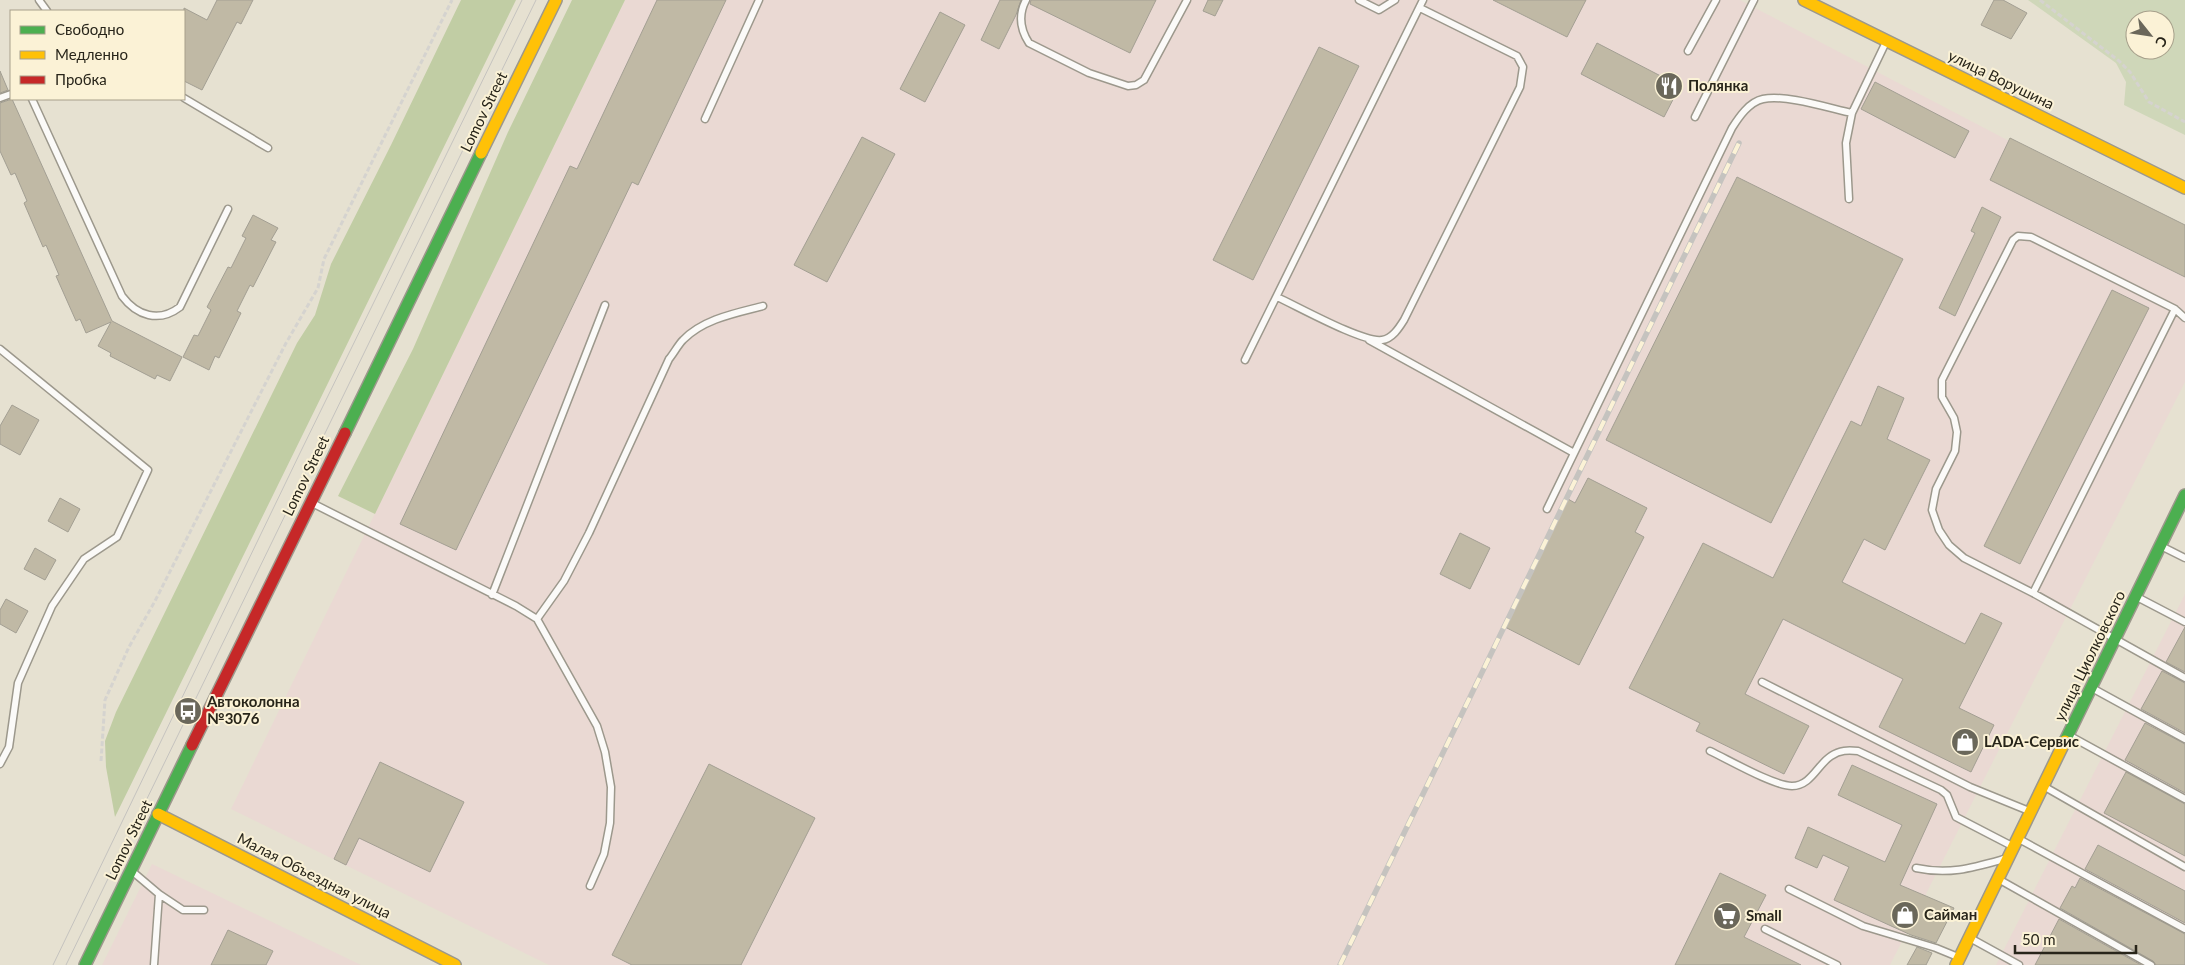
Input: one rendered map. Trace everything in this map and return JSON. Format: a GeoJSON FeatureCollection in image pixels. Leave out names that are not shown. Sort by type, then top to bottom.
{"type":"FeatureCollection","features":[{"type":"Feature","properties":{"kind":"street","name":"Lomov Street"},"geometry":{"type":"LineString","coordinates":[[85,965],[556,0]]}},
{"type":"Feature","properties":{"kind":"street","name":"улица Ворушина"},"geometry":{"type":"LineString","coordinates":[[1804,0],[2185,188]]}},
{"type":"Feature","properties":{"kind":"street","name":"улица Циолковского"},"geometry":{"type":"LineString","coordinates":[[1957,961],[2185,496]]}},
{"type":"Feature","properties":{"kind":"street","name":"Малая Объездная улица"},"geometry":{"type":"LineString","coordinates":[[158,814],[455,965]]}},
{"type":"Feature","properties":{"kind":"lane"},"geometry":{"type":"LineString","coordinates":[[705,119],[759,0]]}},
{"type":"Feature","properties":{"kind":"lane"},"geometry":{"type":"LineString","coordinates":[[1026,0],[1020,19],[1023,34],[1029,42],[1089,73],[1128,86],[1136,85],[1144,80],[1187,0]]}},
{"type":"Feature","properties":{"kind":"lane"},"geometry":{"type":"LineString","coordinates":[[1359,0],[1379,10],[1395,0]]}},
{"type":"Feature","properties":{"kind":"lane"},"geometry":{"type":"LineString","coordinates":[[1245,360],[1424,0]]}},
{"type":"Feature","properties":{"kind":"lane"},"geometry":{"type":"LineString","coordinates":[[1688,52],[1716,0]]}},
{"type":"Feature","properties":{"kind":"lane"},"geometry":{"type":"LineString","coordinates":[[1695,117],[1754,0]]}},
{"type":"Feature","properties":{"kind":"lane"},"geometry":{"type":"LineString","coordinates":[[1366,338],[1382,340],[1394,333],[1404,320],[1520,87],[1523,67],[1517,56],[1420,8]]}},
{"type":"Feature","properties":{"kind":"lane"},"geometry":{"type":"LineString","coordinates":[[1849,199],[1846,143],[1852,113],[1886,40]]}},
{"type":"Feature","properties":{"kind":"lane"},"geometry":{"type":"LineString","coordinates":[[185,99],[268,148]]}},
{"type":"Feature","properties":{"kind":"lane"},"geometry":{"type":"LineString","coordinates":[[1547,508],[1732,128],[1744,111],[1762,99],[1792,100],[1852,113]]}},
{"type":"Feature","properties":{"kind":"lane"},"geometry":{"type":"LineString","coordinates":[[32,100],[122,296],[137,311],[148,316],[158,316],[172,313],[180,307],[228,209]]}},
{"type":"Feature","properties":{"kind":"lane"},"geometry":{"type":"LineString","coordinates":[[2185,318],[2176,309],[2031,237],[2018,236],[2008,247],[1942,380],[1942,397],[1954,418],[1957,432],[1955,451],[1936,489],[1932,510],[1939,530],[1949,546],[1964,558],[2033,593],[2185,678]]}},
{"type":"Feature","properties":{"kind":"lane"},"geometry":{"type":"LineString","coordinates":[[1277,297],[1366,338],[1574,453]]}},
{"type":"Feature","properties":{"kind":"lane"},"geometry":{"type":"LineString","coordinates":[[492,595],[605,305]]}},
{"type":"Feature","properties":{"kind":"lane"},"geometry":{"type":"LineString","coordinates":[[537,619],[564,581],[589,533],[669,359],[683,340],[700,327],[728,315],[763,306]]}},
{"type":"Feature","properties":{"kind":"lane"},"geometry":{"type":"LineString","coordinates":[[2033,593],[2176,309]]}},
{"type":"Feature","properties":{"kind":"lane"},"geometry":{"type":"LineString","coordinates":[[0,349],[148,470],[117,536],[84,559],[52,606],[18,683],[8,747],[0,764]]}},
{"type":"Feature","properties":{"kind":"lane"},"geometry":{"type":"LineString","coordinates":[[310,502],[516,606],[537,619],[597,726],[605,752],[611,787],[610,823],[604,854],[590,886]]}},
{"type":"Feature","properties":{"kind":"lane"},"geometry":{"type":"LineString","coordinates":[[2160,546],[2185,558]]}},
{"type":"Feature","properties":{"kind":"lane"},"geometry":{"type":"LineString","coordinates":[[2136,596],[2185,622]]}},
{"type":"Feature","properties":{"kind":"lane"},"geometry":{"type":"LineString","coordinates":[[1762,682],[1970,787],[2030,812]]}},
{"type":"Feature","properties":{"kind":"lane"},"geometry":{"type":"LineString","coordinates":[[2091,688],[2185,739]]}},
{"type":"Feature","properties":{"kind":"lane"},"geometry":{"type":"LineString","coordinates":[[2068,735],[2185,799]]}},
{"type":"Feature","properties":{"kind":"lane"},"geometry":{"type":"LineString","coordinates":[[1710,751],[1779,784],[1793,787],[1802,784],[1812,776],[1831,756],[1844,750],[1858,751],[1941,790],[1947,795],[1956,817],[2016,842],[2185,929]]}},
{"type":"Feature","properties":{"kind":"lane"},"geometry":{"type":"LineString","coordinates":[[2043,786],[2185,867]]}},
{"type":"Feature","properties":{"kind":"lane"},"geometry":{"type":"LineString","coordinates":[[1916,868],[1933,872],[1951,872],[2008,858]]}},
{"type":"Feature","properties":{"kind":"lane"},"geometry":{"type":"LineString","coordinates":[[131,869],[159,894],[183,910],[204,910]]}},
{"type":"Feature","properties":{"kind":"lane"},"geometry":{"type":"LineString","coordinates":[[1998,879],[2151,965]]}},
{"type":"Feature","properties":{"kind":"lane"},"geometry":{"type":"LineString","coordinates":[[1789,889],[1863,926],[1936,948],[1957,961]]}},
{"type":"Feature","properties":{"kind":"lane"},"geometry":{"type":"LineString","coordinates":[[154,965],[159,894]]}},
{"type":"Feature","properties":{"kind":"lane"},"geometry":{"type":"LineString","coordinates":[[1765,928],[1837,965]]}},
{"type":"Feature","properties":{"kind":"lane"},"geometry":{"type":"LineString","coordinates":[[1969,938],[2019,965]]}},
{"type":"Feature","properties":{"kind":"path"},"geometry":{"type":"LineString","coordinates":[[101,761],[105,700],[125,656],[155,601],[286,343],[318,288],[324,259],[452,0]]}},
{"type":"Feature","properties":{"kind":"path"},"geometry":{"type":"LineString","coordinates":[[2040,0],[2119,60],[2149,102],[2185,122]]}},
{"type":"Feature","properties":{"kind":"shaded area"},"geometry":{"type":"Polygon","coordinates":[[[625,0],[1740,0],[2185,233],[2185,382],[1890,965],[549,965],[231,809],[625,0]]]}},
{"type":"Feature","properties":{"kind":"shaded area"},"geometry":{"type":"Polygon","coordinates":[[[2185,594],[2185,965],[1996,965],[2185,594]]]}},
{"type":"Feature","properties":{"kind":"shaded area"},"geometry":{"type":"Polygon","coordinates":[[[152,864],[361,965],[102,965],[152,864]]]}},
{"type":"Feature","properties":{"kind":"green space"},"geometry":{"type":"Polygon","coordinates":[[[461,0],[516,0],[115,817],[106,767],[105,741],[116,712],[297,343],[315,315],[331,264],[461,0]]]}},
{"type":"Feature","properties":{"kind":"green space"},"geometry":{"type":"Polygon","coordinates":[[[572,0],[625,0],[375,514],[338,496],[413,349],[508,132],[572,0]]]}},
{"type":"Feature","properties":{"kind":"green space"},"geometry":{"type":"Polygon","coordinates":[[[2028,0],[2185,0],[2185,135],[2124,105],[2126,82],[2116,63],[2028,0]]]}},
{"type":"Feature","properties":{"kind":"building"},"geometry":{"type":"Polygon","coordinates":[[[217,0],[253,0],[241,24],[237,22],[202,90],[185,82],[184,8],[207,20],[217,0]]]}},
{"type":"Feature","properties":{"kind":"building"},"geometry":{"type":"Polygon","coordinates":[[[657,0],[726,0],[638,185],[632,182],[456,550],[400,524],[570,166],[577,169],[657,0]]]}},
{"type":"Feature","properties":{"kind":"building"},"geometry":{"type":"Polygon","coordinates":[[[1000,0],[1021,0],[1016,15],[999,49],[981,40],[1000,0]]]}},
{"type":"Feature","properties":{"kind":"building"},"geometry":{"type":"Polygon","coordinates":[[[1031,0],[1156,0],[1130,53],[1030,4],[1031,0]]]}},
{"type":"Feature","properties":{"kind":"building"},"geometry":{"type":"Polygon","coordinates":[[[1208,0],[1223,0],[1215,16],[1203,11],[1208,0]]]}},
{"type":"Feature","properties":{"kind":"building"},"geometry":{"type":"Polygon","coordinates":[[[1493,0],[1586,0],[1567,37],[1493,0]]]}},
{"type":"Feature","properties":{"kind":"building"},"geometry":{"type":"Polygon","coordinates":[[[1994,0],[2003,0],[2027,13],[2011,39],[1981,25],[1994,0]]]}},
{"type":"Feature","properties":{"kind":"building"},"geometry":{"type":"Polygon","coordinates":[[[940,12],[965,25],[925,102],[900,89],[940,12]]]}},
{"type":"Feature","properties":{"kind":"building"},"geometry":{"type":"Polygon","coordinates":[[[1597,43],[1680,86],[1664,117],[1581,74],[1597,43]]]}},
{"type":"Feature","properties":{"kind":"building"},"geometry":{"type":"Polygon","coordinates":[[[1319,47],[1359,66],[1253,280],[1213,260],[1319,47]]]}},
{"type":"Feature","properties":{"kind":"building"},"geometry":{"type":"Polygon","coordinates":[[[0,71],[8,90],[0,93],[0,71]]]}},
{"type":"Feature","properties":{"kind":"building"},"geometry":{"type":"Polygon","coordinates":[[[1875,82],[1969,131],[1955,158],[1861,109],[1875,82]]]}},
{"type":"Feature","properties":{"kind":"building"},"geometry":{"type":"Polygon","coordinates":[[[12,100],[112,321],[182,357],[170,381],[157,375],[155,379],[110,356],[111,353],[98,346],[111,322],[86,333],[80,319],[76,321],[56,276],[59,275],[46,245],[43,247],[24,203],[27,201],[15,173],[11,175],[0,151],[0,103],[12,100]]]}},
{"type":"Feature","properties":{"kind":"building"},"geometry":{"type":"Polygon","coordinates":[[[862,137],[895,154],[827,282],[794,265],[862,137]]]}},
{"type":"Feature","properties":{"kind":"building"},"geometry":{"type":"Polygon","coordinates":[[[2010,138],[2185,225],[2185,277],[1990,180],[2010,138]]]}},
{"type":"Feature","properties":{"kind":"building"},"geometry":{"type":"Polygon","coordinates":[[[1737,177],[1903,259],[1771,523],[1606,440],[1737,177]]]}},
{"type":"Feature","properties":{"kind":"building"},"geometry":{"type":"Polygon","coordinates":[[[1982,207],[2001,217],[1955,316],[1939,308],[1975,233],[1971,231],[1982,207]]]}},
{"type":"Feature","properties":{"kind":"building"},"geometry":{"type":"Polygon","coordinates":[[[253,215],[278,228],[271,240],[276,242],[253,287],[250,285],[237,311],[241,313],[219,358],[215,356],[209,370],[183,357],[194,335],[198,336],[211,310],[207,307],[228,267],[231,268],[246,238],[242,236],[253,215]]]}},
{"type":"Feature","properties":{"kind":"building"},"geometry":{"type":"Polygon","coordinates":[[[2112,290],[2149,308],[2020,564],[1984,546],[2112,290]]]}},
{"type":"Feature","properties":{"kind":"building"},"geometry":{"type":"Polygon","coordinates":[[[1878,386],[1904,398],[1887,439],[1930,460],[1885,550],[1864,539],[1842,582],[1965,644],[1981,613],[2002,623],[1959,708],[1994,725],[1971,772],[1879,727],[1903,679],[1783,619],[1745,694],[1809,726],[1784,774],[1696,731],[1700,723],[1629,688],[1703,543],[1773,578],[1851,421],[1861,426],[1878,386]]]}},
{"type":"Feature","properties":{"kind":"building"},"geometry":{"type":"Polygon","coordinates":[[[12,405],[39,420],[20,455],[0,444],[0,426],[12,405]]]}},
{"type":"Feature","properties":{"kind":"building"},"geometry":{"type":"Polygon","coordinates":[[[1588,478],[1647,508],[1635,532],[1644,537],[1579,665],[1503,626],[1568,499],[1575,503],[1588,478]]]}},
{"type":"Feature","properties":{"kind":"building"},"geometry":{"type":"Polygon","coordinates":[[[60,498],[80,509],[68,532],[48,521],[60,498]]]}},
{"type":"Feature","properties":{"kind":"building"},"geometry":{"type":"Polygon","coordinates":[[[1460,533],[1490,548],[1470,589],[1440,574],[1460,533]]]}},
{"type":"Feature","properties":{"kind":"building"},"geometry":{"type":"Polygon","coordinates":[[[35,548],[56,560],[45,580],[24,569],[35,548]]]}},
{"type":"Feature","properties":{"kind":"building"},"geometry":{"type":"Polygon","coordinates":[[[6,599],[28,611],[16,633],[0,624],[0,610],[6,599]]]}},
{"type":"Feature","properties":{"kind":"building"},"geometry":{"type":"Polygon","coordinates":[[[2185,627],[2185,672],[2166,662],[2185,627]]]}},
{"type":"Feature","properties":{"kind":"building"},"geometry":{"type":"Polygon","coordinates":[[[2162,671],[2185,683],[2185,733],[2141,709],[2162,671]]]}},
{"type":"Feature","properties":{"kind":"building"},"geometry":{"type":"Polygon","coordinates":[[[2145,723],[2185,744],[2185,793],[2125,760],[2145,723]]]}},
{"type":"Feature","properties":{"kind":"building"},"geometry":{"type":"Polygon","coordinates":[[[380,762],[464,802],[430,872],[359,838],[346,865],[334,859],[380,762]]]}},
{"type":"Feature","properties":{"kind":"building"},"geometry":{"type":"Polygon","coordinates":[[[709,764],[815,818],[741,965],[632,965],[612,955],[709,764]]]}},
{"type":"Feature","properties":{"kind":"building"},"geometry":{"type":"Polygon","coordinates":[[[1852,765],[1937,804],[1900,885],[1954,908],[1936,943],[1911,935],[1834,900],[1849,867],[1823,855],[1817,868],[1795,858],[1808,827],[1885,862],[1902,825],[1838,795],[1852,765]]]}},
{"type":"Feature","properties":{"kind":"building"},"geometry":{"type":"Polygon","coordinates":[[[2126,772],[2185,804],[2185,856],[2104,813],[2126,772]]]}},
{"type":"Feature","properties":{"kind":"building"},"geometry":{"type":"Polygon","coordinates":[[[2098,845],[2185,891],[2185,923],[2085,869],[2098,845]]]}},
{"type":"Feature","properties":{"kind":"building","name":"Small"},"geometry":{"type":"Polygon","coordinates":[[[1720,873],[1766,895],[1744,937],[1801,965],[1675,965],[1720,873]]]}},
{"type":"Feature","properties":{"kind":"building"},"geometry":{"type":"Polygon","coordinates":[[[2080,878],[2185,934],[2185,965],[2156,965],[2153,961],[2060,908],[2072,886],[2075,888],[2080,878]]]}},
{"type":"Feature","properties":{"kind":"building"},"geometry":{"type":"Polygon","coordinates":[[[2059,919],[2141,965],[2035,965],[2059,919]]]}},
{"type":"Feature","properties":{"kind":"building"},"geometry":{"type":"Polygon","coordinates":[[[228,930],[273,951],[266,965],[211,965],[228,930]]]}},
{"type":"Feature","properties":{"kind":"building"},"geometry":{"type":"Polygon","coordinates":[[[1917,947],[1932,953],[1926,965],[1907,965],[1917,947]]]}},
{"type":"Feature","properties":{"kind":"tram line"},"geometry":{"type":"LineString","coordinates":[[53,965],[300,453],[522,0]]}},
{"type":"Feature","properties":{"kind":"tram line"},"geometry":{"type":"LineString","coordinates":[[66,965],[536,0]]}},
{"type":"Feature","properties":{"kind":"railway"},"geometry":{"type":"LineString","coordinates":[[1340,965],[1739,143]]}},
{"type":"Feature","properties":{"kind":"traffic: fast"},"geometry":{"type":"LineString","coordinates":[[345,433],[481,153]]}},
{"type":"Feature","properties":{"kind":"traffic: fast"},"geometry":{"type":"LineString","coordinates":[[2065,741],[2185,495]]}},
{"type":"Feature","properties":{"kind":"traffic: fast"},"geometry":{"type":"LineString","coordinates":[[85,965],[192,745]]}},
{"type":"Feature","properties":{"kind":"traffic: slow"},"geometry":{"type":"LineString","coordinates":[[481,153],[556,0]]}},
{"type":"Feature","properties":{"kind":"traffic: slow"},"geometry":{"type":"LineString","coordinates":[[1804,0],[2185,188]]}},
{"type":"Feature","properties":{"kind":"traffic: slow"},"geometry":{"type":"LineString","coordinates":[[1956,965],[2065,741]]}},
{"type":"Feature","properties":{"kind":"traffic: slow"},"geometry":{"type":"LineString","coordinates":[[158,814],[455,965]]}},
{"type":"Feature","properties":{"kind":"traffic: jam"},"geometry":{"type":"LineString","coordinates":[[192,745],[345,433]]}},
{"type":"Feature","properties":{"kind":"place","name":"Полянка"},"geometry":{"type":"Point","coordinates":[1669,86]}},
{"type":"Feature","properties":{"kind":"place","name":"Автоколонна №3076"},"geometry":{"type":"Point","coordinates":[188,711]}},
{"type":"Feature","properties":{"kind":"place","name":"LADA-Сервис"},"geometry":{"type":"Point","coordinates":[1965,742]}},
{"type":"Feature","properties":{"kind":"place","name":"Сайман"},"geometry":{"type":"Point","coordinates":[1905,915]}},
{"type":"Feature","properties":{"kind":"place","name":"Small"},"geometry":{"type":"Point","coordinates":[1727,916]}}]}
